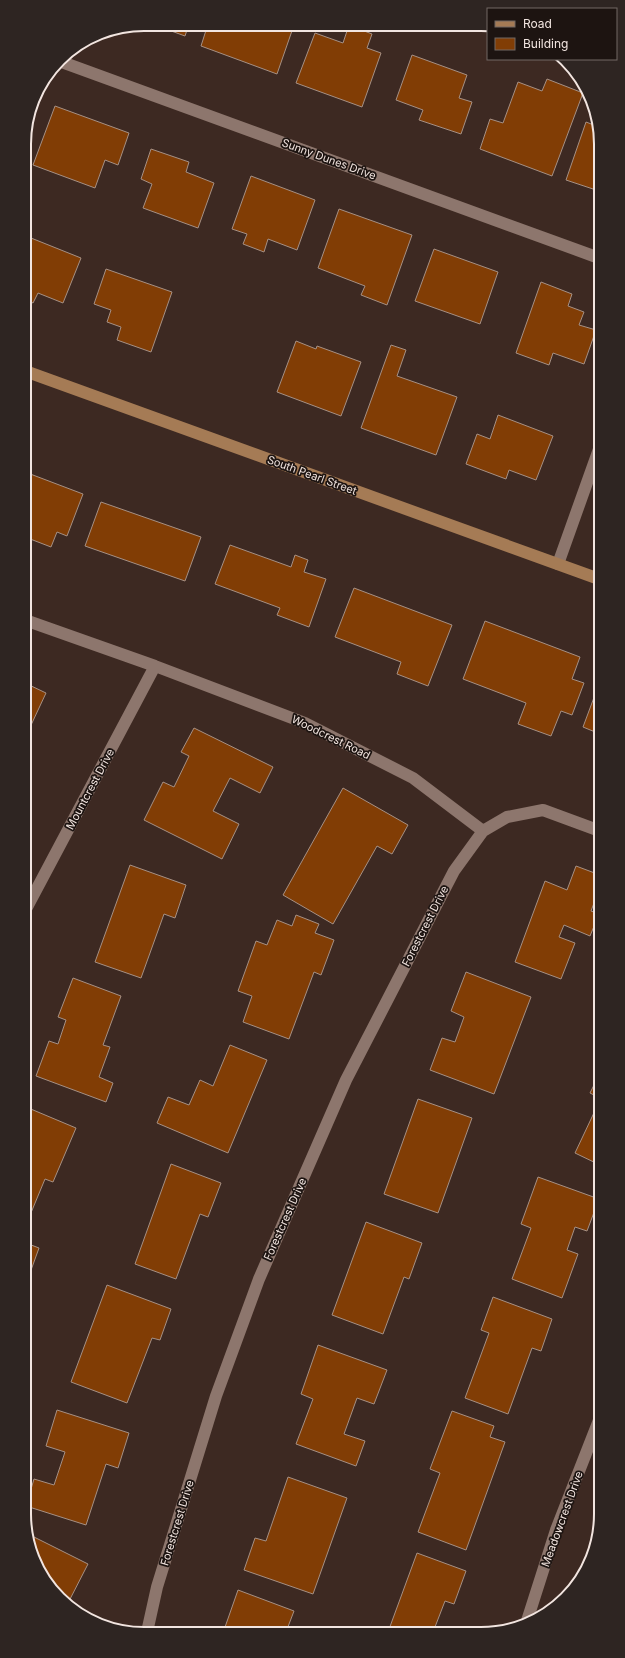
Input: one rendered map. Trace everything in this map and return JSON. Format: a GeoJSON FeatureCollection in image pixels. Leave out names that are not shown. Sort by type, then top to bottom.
{"type":"FeatureCollection","features":[{"type":"Feature","properties":{"kind":"street","name":"Sunny Dunes Drive"},"geometry":{"type":"LineString","coordinates":[[65,63],[594,256]]}},
{"type":"Feature","properties":{"kind":"street","name":"South Pearl Street"},"geometry":{"type":"LineString","coordinates":[[31,373],[594,577]]}},
{"type":"Feature","properties":{"kind":"street"},"geometry":{"type":"LineString","coordinates":[[558,564],[594,463]]}},
{"type":"Feature","properties":{"kind":"street","name":"Woodcrest Road"},"geometry":{"type":"LineString","coordinates":[[31,622],[154,666],[305,723],[413,778],[483,831]]}},
{"type":"Feature","properties":{"kind":"street","name":"Mountcrest Drive"},"geometry":{"type":"LineString","coordinates":[[31,900],[154,666]]}},
{"type":"Feature","properties":{"kind":"street"},"geometry":{"type":"LineString","coordinates":[[483,831],[507,817],[543,810],[594,829]]}},
{"type":"Feature","properties":{"kind":"street","name":"Forestcrest Drive"},"geometry":{"type":"LineString","coordinates":[[148,1627],[157,1587],[216,1396],[259,1279],[346,1080],[454,871],[483,831]]}},
{"type":"Feature","properties":{"kind":"street","name":"Meadowcrest Drive"},"geometry":{"type":"LineString","coordinates":[[529,1616],[556,1530],[594,1433]]}},
{"type":"Feature","properties":{"kind":"building"},"geometry":{"type":"Polygon","coordinates":[[[171,31],[187,31],[185,36],[171,31]]]}},
{"type":"Feature","properties":{"kind":"building"},"geometry":{"type":"Polygon","coordinates":[[[206,31],[292,31],[277,74],[201,46],[206,31]]]}},
{"type":"Feature","properties":{"kind":"building"},"geometry":{"type":"Polygon","coordinates":[[[347,31],[364,31],[372,34],[367,48],[381,53],[362,107],[296,83],[315,33],[343,43],[347,31]]]}},
{"type":"Feature","properties":{"kind":"building"},"geometry":{"type":"Polygon","coordinates":[[[412,55],[467,75],[459,98],[472,102],[461,134],[419,120],[423,110],[396,100],[412,55]]]}},
{"type":"Feature","properties":{"kind":"building"},"geometry":{"type":"Polygon","coordinates":[[[547,79],[581,92],[582,95],[552,176],[480,149],[490,119],[503,123],[518,82],[542,91],[547,79]]]}},
{"type":"Feature","properties":{"kind":"building"},"geometry":{"type":"Polygon","coordinates":[[[55,106],[129,133],[118,165],[105,160],[95,188],[33,165],[55,106]]]}},
{"type":"Feature","properties":{"kind":"building"},"geometry":{"type":"Polygon","coordinates":[[[586,122],[592,124],[594,136],[594,189],[566,180],[586,122]]]}},
{"type":"Feature","properties":{"kind":"building"},"geometry":{"type":"Polygon","coordinates":[[[151,149],[189,162],[186,172],[214,183],[198,228],[143,208],[152,184],[141,179],[151,149]]]}},
{"type":"Feature","properties":{"kind":"building"},"geometry":{"type":"Polygon","coordinates":[[[251,176],[315,200],[297,250],[268,239],[264,252],[243,244],[247,234],[232,229],[251,176]]]}},
{"type":"Feature","properties":{"kind":"building"},"geometry":{"type":"Polygon","coordinates":[[[339,209],[412,235],[387,305],[361,295],[365,286],[318,268],[339,209]]]}},
{"type":"Feature","properties":{"kind":"building"},"geometry":{"type":"Polygon","coordinates":[[[31,238],[81,258],[63,303],[38,293],[33,303],[31,302],[31,238]]]}},
{"type":"Feature","properties":{"kind":"building"},"geometry":{"type":"Polygon","coordinates":[[[434,249],[498,272],[480,324],[415,301],[434,249]]]}},
{"type":"Feature","properties":{"kind":"building"},"geometry":{"type":"Polygon","coordinates":[[[106,269],[172,292],[151,352],[117,340],[121,327],[107,322],[111,310],[94,304],[106,269]]]}},
{"type":"Feature","properties":{"kind":"building"},"geometry":{"type":"Polygon","coordinates":[[[541,282],[572,294],[568,306],[584,312],[579,325],[594,329],[594,336],[584,364],[553,353],[549,365],[516,353],[541,282]]]}},
{"type":"Feature","properties":{"kind":"building"},"geometry":{"type":"Polygon","coordinates":[[[296,341],[316,349],[317,346],[361,362],[341,416],[277,392],[296,341]]]}},
{"type":"Feature","properties":{"kind":"building"},"geometry":{"type":"Polygon","coordinates":[[[391,345],[406,350],[397,376],[457,397],[436,455],[361,428],[391,345]]]}},
{"type":"Feature","properties":{"kind":"building"},"geometry":{"type":"Polygon","coordinates":[[[498,415],[553,436],[536,480],[509,470],[506,479],[466,464],[477,434],[490,439],[498,415]]]}},
{"type":"Feature","properties":{"kind":"building"},"geometry":{"type":"Polygon","coordinates":[[[31,474],[83,494],[67,536],[57,532],[51,547],[31,539],[31,474]]]}},
{"type":"Feature","properties":{"kind":"building"},"geometry":{"type":"Polygon","coordinates":[[[101,502],[201,537],[185,581],[85,546],[101,502]]]}},
{"type":"Feature","properties":{"kind":"building"},"geometry":{"type":"Polygon","coordinates":[[[230,545],[291,567],[295,555],[308,560],[304,572],[326,579],[309,627],[277,615],[280,608],[215,584],[230,545]]]}},
{"type":"Feature","properties":{"kind":"building"},"geometry":{"type":"Polygon","coordinates":[[[354,588],[452,625],[428,686],[397,674],[401,662],[335,637],[354,588]]]}},
{"type":"Feature","properties":{"kind":"building"},"geometry":{"type":"Polygon","coordinates":[[[485,621],[580,657],[572,679],[584,683],[572,715],[561,711],[551,736],[518,724],[526,703],[463,679],[485,621]]]}},
{"type":"Feature","properties":{"kind":"building"},"geometry":{"type":"Polygon","coordinates":[[[31,686],[46,693],[31,725],[31,686]]]}},
{"type":"Feature","properties":{"kind":"building"},"geometry":{"type":"Polygon","coordinates":[[[594,697],[594,732],[583,727],[594,697]]]}},
{"type":"Feature","properties":{"kind":"building"},"geometry":{"type":"Polygon","coordinates":[[[194,728],[273,767],[260,793],[230,778],[213,811],[239,824],[222,859],[144,820],[163,782],[174,787],[189,756],[181,752],[194,728]]]}},
{"type":"Feature","properties":{"kind":"building"},"geometry":{"type":"Polygon","coordinates":[[[343,788],[408,825],[392,854],[377,846],[333,924],[283,895],[343,788]]]}},
{"type":"Feature","properties":{"kind":"building"},"geometry":{"type":"Polygon","coordinates":[[[130,865],[186,885],[175,918],[164,914],[141,978],[95,962],[130,865]]]}},
{"type":"Feature","properties":{"kind":"building"},"geometry":{"type":"Polygon","coordinates":[[[576,866],[594,873],[594,903],[591,911],[594,912],[594,926],[590,936],[564,925],[559,937],[575,943],[561,979],[515,962],[545,881],[567,890],[576,866]]]}},
{"type":"Feature","properties":{"kind":"building"},"geometry":{"type":"Polygon","coordinates":[[[296,915],[319,924],[315,933],[334,940],[321,975],[314,972],[289,1039],[243,1022],[252,996],[238,991],[256,941],[267,945],[277,920],[292,926],[296,915]]]}},
{"type":"Feature","properties":{"kind":"building"},"geometry":{"type":"Polygon","coordinates":[[[466,972],[531,997],[494,1094],[430,1070],[442,1038],[455,1042],[464,1017],[451,1011],[466,972]]]}},
{"type":"Feature","properties":{"kind":"building"},"geometry":{"type":"Polygon","coordinates":[[[73,978],[121,996],[103,1045],[110,1047],[99,1077],[113,1083],[106,1102],[36,1076],[49,1041],[58,1044],[66,1020],[58,1017],[73,978]]]}},
{"type":"Feature","properties":{"kind":"building"},"geometry":{"type":"Polygon","coordinates":[[[230,1045],[267,1060],[228,1153],[157,1123],[168,1097],[189,1105],[200,1080],[213,1086],[230,1045]]]}},
{"type":"Feature","properties":{"kind":"building"},"geometry":{"type":"Polygon","coordinates":[[[594,1085],[594,1095],[590,1093],[594,1085]]]}},
{"type":"Feature","properties":{"kind":"building"},"geometry":{"type":"Polygon","coordinates":[[[418,1099],[472,1118],[438,1213],[384,1194],[418,1099]]]}},
{"type":"Feature","properties":{"kind":"building"},"geometry":{"type":"Polygon","coordinates":[[[31,1109],[76,1128],[53,1182],[45,1179],[31,1213],[31,1109]]]}},
{"type":"Feature","properties":{"kind":"building"},"geometry":{"type":"Polygon","coordinates":[[[594,1113],[594,1162],[575,1153],[594,1113]]]}},
{"type":"Feature","properties":{"kind":"building"},"geometry":{"type":"Polygon","coordinates":[[[171,1164],[221,1183],[208,1217],[200,1214],[176,1279],[135,1264],[171,1164]]]}},
{"type":"Feature","properties":{"kind":"building"},"geometry":{"type":"Polygon","coordinates":[[[538,1177],[594,1197],[594,1212],[587,1231],[575,1227],[567,1250],[578,1254],[562,1298],[512,1279],[531,1228],[521,1224],[538,1177]]]}},
{"type":"Feature","properties":{"kind":"building"},"geometry":{"type":"Polygon","coordinates":[[[366,1222],[422,1243],[409,1279],[404,1277],[383,1334],[332,1315],[366,1222]]]}},
{"type":"Feature","properties":{"kind":"building"},"geometry":{"type":"Polygon","coordinates":[[[31,1245],[39,1248],[31,1270],[31,1245]]]}},
{"type":"Feature","properties":{"kind":"building"},"geometry":{"type":"Polygon","coordinates":[[[107,1285],[171,1309],[160,1340],[152,1338],[127,1403],[71,1382],[107,1285]]]}},
{"type":"Feature","properties":{"kind":"building"},"geometry":{"type":"Polygon","coordinates":[[[493,1297],[552,1319],[541,1351],[532,1348],[508,1414],[465,1398],[489,1333],[481,1330],[493,1297]]]}},
{"type":"Feature","properties":{"kind":"building"},"geometry":{"type":"Polygon","coordinates":[[[318,1345],[387,1370],[374,1404],[357,1398],[344,1434],[365,1441],[356,1466],[296,1444],[313,1399],[301,1394],[318,1345]]]}},
{"type":"Feature","properties":{"kind":"building"},"geometry":{"type":"Polygon","coordinates":[[[57,1410],[129,1433],[118,1468],[106,1464],[86,1525],[31,1508],[31,1489],[34,1479],[54,1485],[65,1452],[46,1446],[57,1410]]]}},
{"type":"Feature","properties":{"kind":"building"},"geometry":{"type":"Polygon","coordinates":[[[452,1411],[494,1426],[490,1437],[505,1442],[466,1550],[418,1532],[440,1473],[430,1469],[452,1411]]]}},
{"type":"Feature","properties":{"kind":"building"},"geometry":{"type":"Polygon","coordinates":[[[288,1477],[347,1498],[313,1594],[244,1570],[255,1538],[266,1541],[288,1477]]]}},
{"type":"Feature","properties":{"kind":"building"},"geometry":{"type":"Polygon","coordinates":[[[33,1537],[88,1564],[70,1600],[50,1577],[37,1551],[33,1537]]]}},
{"type":"Feature","properties":{"kind":"building"},"geometry":{"type":"Polygon","coordinates":[[[417,1553],[466,1571],[454,1604],[445,1601],[435,1627],[390,1627],[417,1553]]]}},
{"type":"Feature","properties":{"kind":"building"},"geometry":{"type":"Polygon","coordinates":[[[238,1590],[294,1611],[288,1627],[225,1627],[238,1590]]]}}]}
